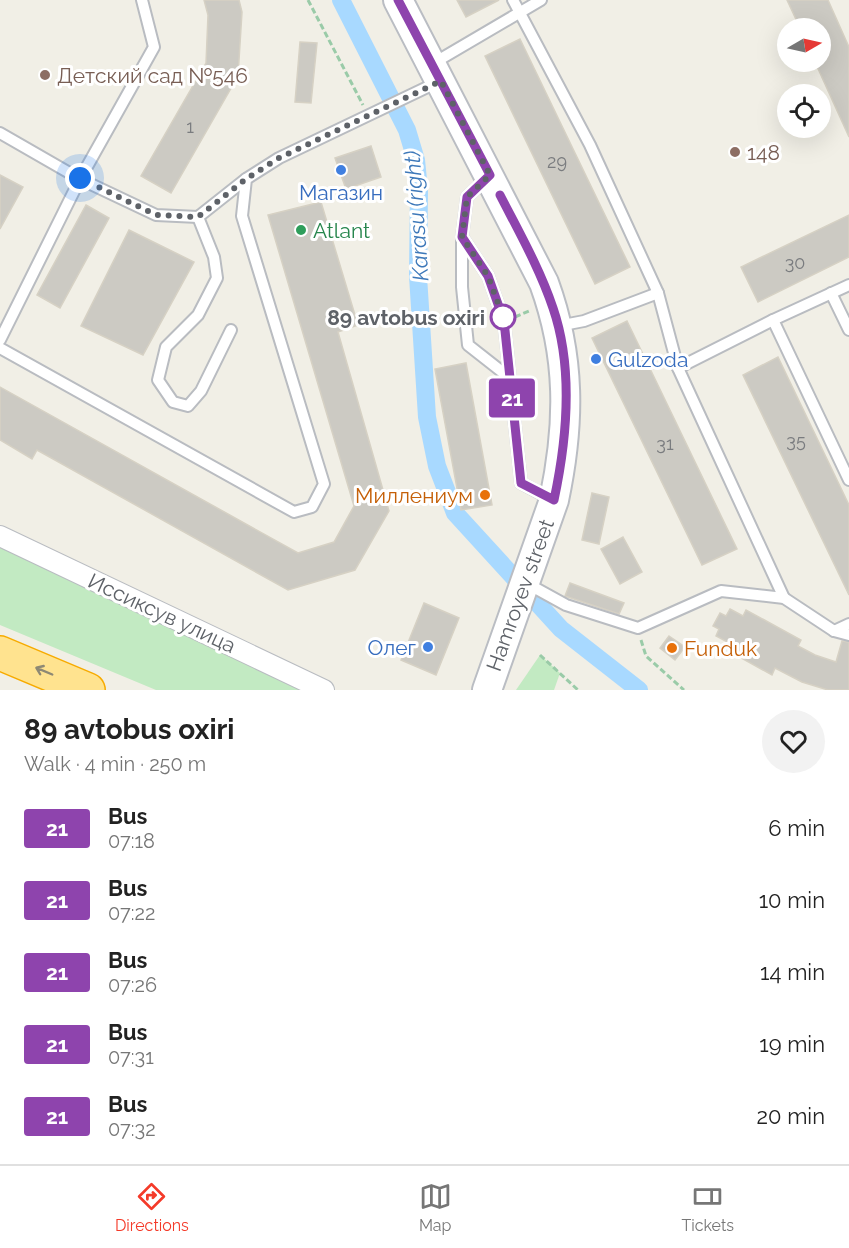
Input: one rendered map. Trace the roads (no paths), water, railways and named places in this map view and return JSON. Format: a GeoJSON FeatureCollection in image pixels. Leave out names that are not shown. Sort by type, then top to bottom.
{"type":"FeatureCollection","features":[{"type":"Feature","properties":{"kind":"highway"},"geometry":{"type":"LineString","coordinates":[[0,653],[88,690]]}},
{"type":"Feature","properties":{"kind":"main road","name":"Hamroyev street"},"geometry":{"type":"LineString","coordinates":[[398,0],[544,283],[558,326],[564,362],[566,418],[560,473],[554,500],[487,690]]}},
{"type":"Feature","properties":{"kind":"street","name":"Иссиксув улица"},"geometry":{"type":"LineString","coordinates":[[0,537],[324,690]]}},
{"type":"Feature","properties":{"kind":"lane"},"geometry":{"type":"LineString","coordinates":[[0,340],[80,178],[154,47],[142,0]]}},
{"type":"Feature","properties":{"kind":"lane"},"geometry":{"type":"LineString","coordinates":[[513,0],[590,145],[658,293],[678,368],[784,598]]}},
{"type":"Feature","properties":{"kind":"lane"},"geometry":{"type":"LineString","coordinates":[[0,133],[80,178],[156,215],[198,217],[246,179],[279,158],[410,95],[519,12],[541,0]]}},
{"type":"Feature","properties":{"kind":"lane"},"geometry":{"type":"LineString","coordinates":[[490,175],[467,197],[462,237],[462,287],[468,345],[510,378]]}},
{"type":"Feature","properties":{"kind":"lane"},"geometry":{"type":"LineString","coordinates":[[0,348],[294,512],[312,507],[324,484],[242,216],[246,179]]}},
{"type":"Feature","properties":{"kind":"lane"},"geometry":{"type":"LineString","coordinates":[[198,217],[214,257],[217,278],[198,315],[166,347],[158,380],[173,402],[188,406],[201,391],[231,330]]}},
{"type":"Feature","properties":{"kind":"lane"},"geometry":{"type":"LineString","coordinates":[[462,237],[488,276],[502,315],[521,483],[554,500]]}},
{"type":"Feature","properties":{"kind":"lane"},"geometry":{"type":"LineString","coordinates":[[678,368],[849,285]]}},
{"type":"Feature","properties":{"kind":"lane"},"geometry":{"type":"LineString","coordinates":[[558,326],[584,321],[658,293]]}},
{"type":"Feature","properties":{"kind":"lane"},"geometry":{"type":"LineString","coordinates":[[831,293],[849,330]]}},
{"type":"Feature","properties":{"kind":"lane"},"geometry":{"type":"LineString","coordinates":[[773,320],[849,480]]}},
{"type":"Feature","properties":{"kind":"lane"},"geometry":{"type":"LineString","coordinates":[[526,583],[566,605],[638,628],[721,591],[784,598],[834,631],[849,635]]}},
{"type":"Feature","properties":{"kind":"lane"},"geometry":{"type":"LineString","coordinates":[[834,631],[849,624]]}},
{"type":"Feature","properties":{"kind":"waterway","name":"Karasu (right)"},"geometry":{"type":"LineString","coordinates":[[341,0],[407,130],[416,160],[419,190],[418,276],[427,417],[437,466],[455,513],[561,629],[639,690]]}},
{"type":"Feature","properties":{"kind":"place","name":"Детский сад №546"},"geometry":{"type":"Point","coordinates":[45,75]}},
{"type":"Feature","properties":{"kind":"place","name":"148"},"geometry":{"type":"Point","coordinates":[735,152]}},
{"type":"Feature","properties":{"kind":"place","name":"Магазин"},"geometry":{"type":"Point","coordinates":[341,170]}},
{"type":"Feature","properties":{"kind":"place","name":"Atlant"},"geometry":{"type":"Point","coordinates":[301,230]}},
{"type":"Feature","properties":{"kind":"place","name":"89 avtobus oxiri"},"geometry":{"type":"Point","coordinates":[503,317]}},
{"type":"Feature","properties":{"kind":"place","name":"Gulzoda"},"geometry":{"type":"Point","coordinates":[596,359]}},
{"type":"Feature","properties":{"kind":"place","name":"Миллениум"},"geometry":{"type":"Point","coordinates":[485,495]}},
{"type":"Feature","properties":{"kind":"place","name":"Олег"},"geometry":{"type":"Point","coordinates":[428,647]}},
{"type":"Feature","properties":{"kind":"place","name":"Funduk"},"geometry":{"type":"Point","coordinates":[672,648]}}]}
